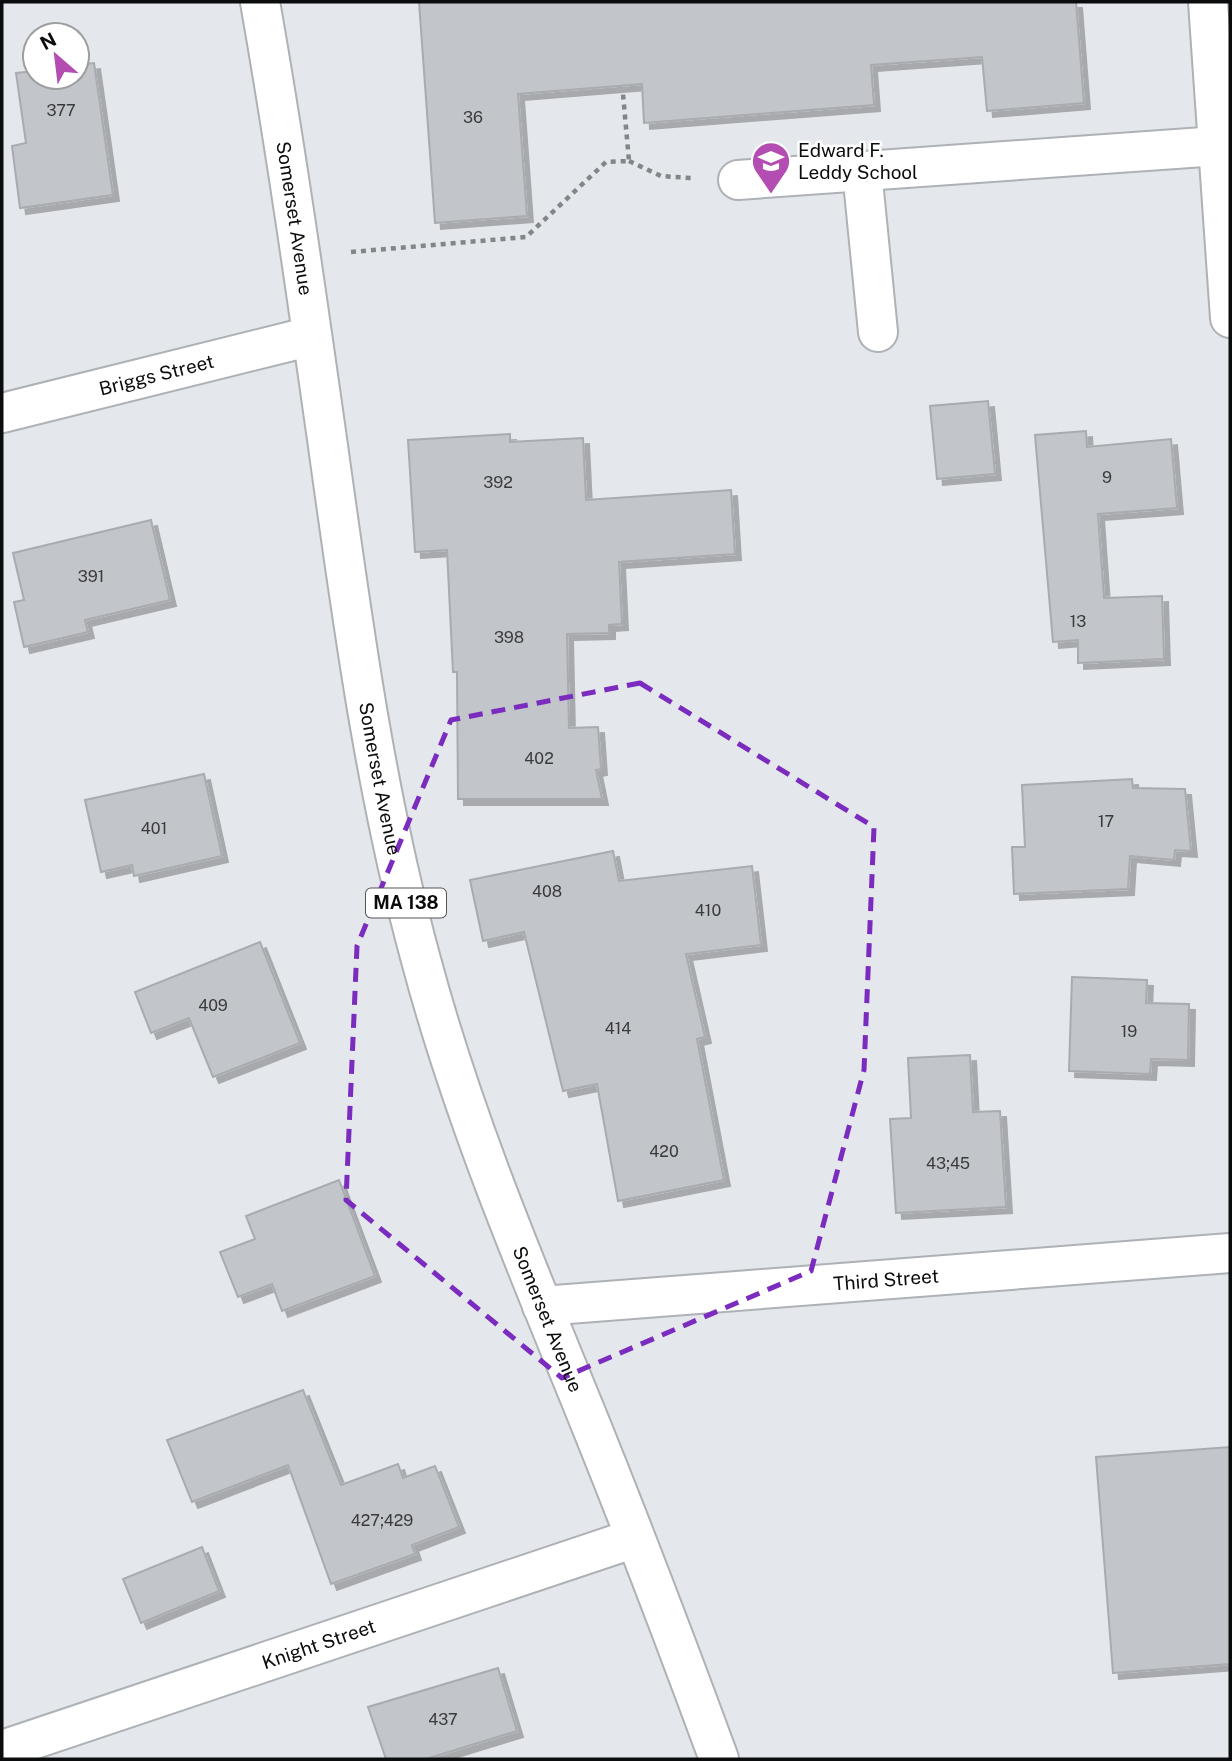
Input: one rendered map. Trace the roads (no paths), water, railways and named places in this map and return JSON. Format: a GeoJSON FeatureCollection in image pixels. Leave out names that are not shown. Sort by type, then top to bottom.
{"type":"FeatureCollection","features":[{"type":"Feature","properties":{"kind":"street","name":"Somerset Avenue"},"geometry":{"type":"LineString","coordinates":[[260,2],[285,153],[359,659],[404,896],[457,1082],[488,1170],[635,1538],[719,1759]]}},
{"type":"Feature","properties":{"kind":"street"},"geometry":{"type":"LineString","coordinates":[[1208,2],[1230,318]]}},
{"type":"Feature","properties":{"kind":"street"},"geometry":{"type":"LineString","coordinates":[[738,180],[1218,146]]}},
{"type":"Feature","properties":{"kind":"street"},"geometry":{"type":"LineString","coordinates":[[862,171],[878,332]]}},
{"type":"Feature","properties":{"kind":"street","name":"Briggs Street"},"geometry":{"type":"LineString","coordinates":[[2,413],[312,336]]}},
{"type":"Feature","properties":{"kind":"street","name":"Third Street"},"geometry":{"type":"LineString","coordinates":[[542,1306],[1230,1252]]}},
{"type":"Feature","properties":{"kind":"street","name":"Knight Street"},"geometry":{"type":"LineString","coordinates":[[2,1750],[635,1538]]}},
{"type":"Feature","properties":{"kind":"place","name":"Edward F. Leddy School"},"geometry":{"type":"Point","coordinates":[771,195]}}]}
